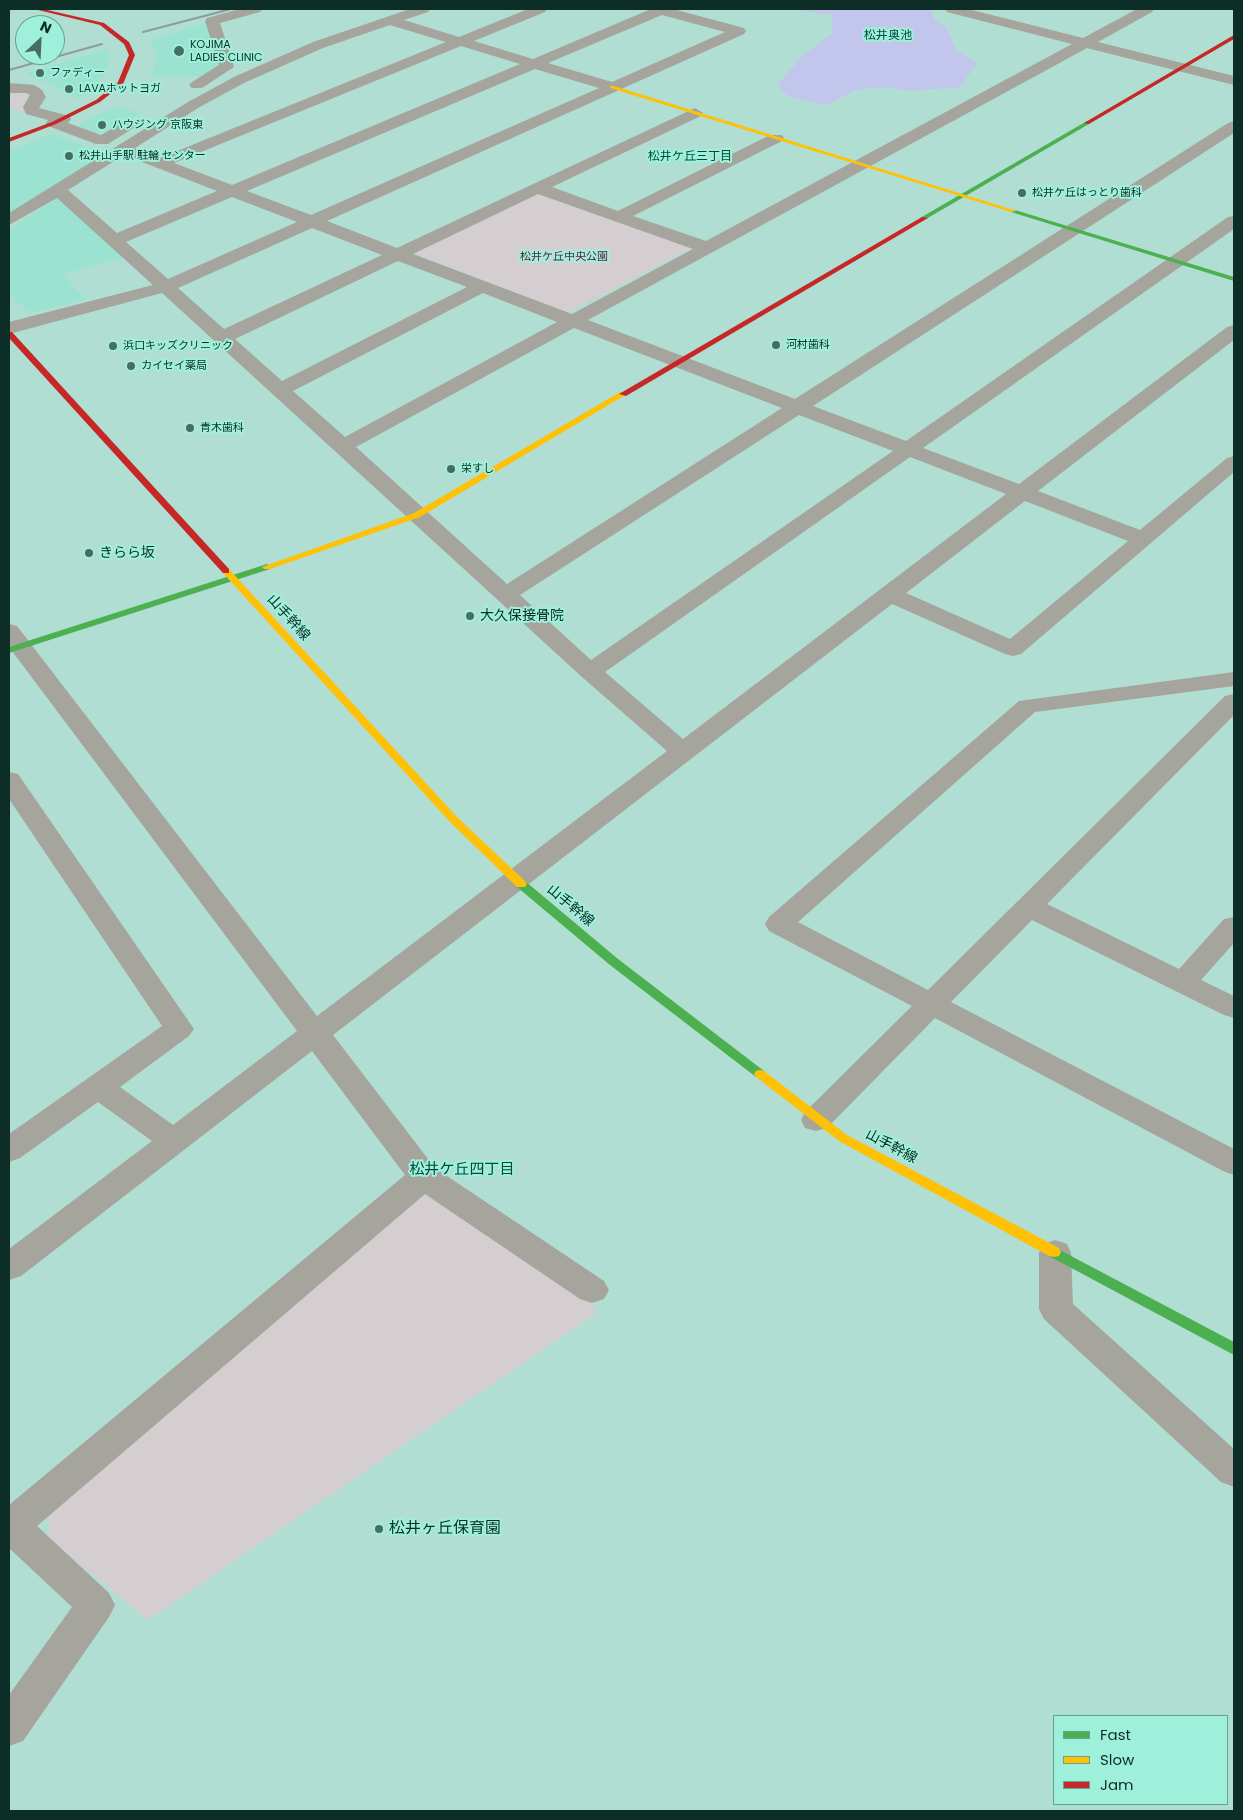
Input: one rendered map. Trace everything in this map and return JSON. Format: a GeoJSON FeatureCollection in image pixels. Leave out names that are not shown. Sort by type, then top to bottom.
{"type":"FeatureCollection","features":[{"type":"Feature","properties":{"kind":"street"},"geometry":{"type":"LineString","coordinates":[[9,140],[54,123],[98,102],[121,83],[128,71],[132,55],[127,43],[102,24],[38,9]]}},
{"type":"Feature","properties":{"kind":"street"},"geometry":{"type":"LineString","coordinates":[[177,97],[227,67],[212,21],[255,9]]}},
{"type":"Feature","properties":{"kind":"street"},"geometry":{"type":"LineString","coordinates":[[9,220],[193,105],[239,80],[318,44],[423,9]]}},
{"type":"Feature","properties":{"kind":"street"},"geometry":{"type":"LineString","coordinates":[[161,164],[540,9]]}},
{"type":"Feature","properties":{"kind":"street"},"geometry":{"type":"LineString","coordinates":[[9,328],[164,287],[739,31],[662,9],[114,241]]}},
{"type":"Feature","properties":{"kind":"street"},"geometry":{"type":"LineString","coordinates":[[952,9],[1234,81]]}},
{"type":"Feature","properties":{"kind":"street"},"geometry":{"type":"LineString","coordinates":[[343,446],[1147,9]]}},
{"type":"Feature","properties":{"kind":"street"},"geometry":{"type":"LineString","coordinates":[[1002,22],[1019,13]]}},
{"type":"Feature","properties":{"kind":"street"},"geometry":{"type":"LineString","coordinates":[[388,20],[612,87],[1234,279]]}},
{"type":"Feature","properties":{"kind":"street"},"geometry":{"type":"LineString","coordinates":[[592,1290],[424,1177],[13,642],[232,579],[417,515],[1234,37]]}},
{"type":"Feature","properties":{"kind":"street"},"geometry":{"type":"LineString","coordinates":[[9,88],[29,88],[37,93],[38,97],[31,107],[32,110],[54,123],[102,141],[144,117]]}},
{"type":"Feature","properties":{"kind":"street"},"geometry":{"type":"LineString","coordinates":[[221,338],[695,113]]}},
{"type":"Feature","properties":{"kind":"street"},"geometry":{"type":"LineString","coordinates":[[15,116],[54,123]]}},
{"type":"Feature","properties":{"kind":"street"},"geometry":{"type":"LineString","coordinates":[[506,595],[1234,126]]}},
{"type":"Feature","properties":{"kind":"street"},"geometry":{"type":"LineString","coordinates":[[620,216],[776,138]]}},
{"type":"Feature","properties":{"kind":"street"},"geometry":{"type":"LineString","coordinates":[[122,149],[1143,539]]}},
{"type":"Feature","properties":{"kind":"street"},"geometry":{"type":"LineString","coordinates":[[537,188],[708,248]]}},
{"type":"Feature","properties":{"kind":"street"},"geometry":{"type":"LineString","coordinates":[[57,189],[343,446],[590,672],[683,752]]}},
{"type":"Feature","properties":{"kind":"street"},"geometry":{"type":"LineString","coordinates":[[590,672],[1234,221]]}},
{"type":"Feature","properties":{"kind":"street"},"geometry":{"type":"LineString","coordinates":[[279,390],[483,286]]}},
{"type":"Feature","properties":{"kind":"street"},"geometry":{"type":"LineString","coordinates":[[9,1267],[1234,331]]}},
{"type":"Feature","properties":{"kind":"street","name":"山手幹線"},"geometry":{"type":"LineString","coordinates":[[9,334],[404,768],[454,820],[516,880],[614,962],[816,1120],[843,1138],[1234,1349]]}},
{"type":"Feature","properties":{"kind":"street"},"geometry":{"type":"LineString","coordinates":[[889,594],[1013,649],[1234,462]]}},
{"type":"Feature","properties":{"kind":"street"},"geometry":{"type":"LineString","coordinates":[[1234,680],[1028,706],[778,924],[1234,1163]]}},
{"type":"Feature","properties":{"kind":"street"},"geometry":{"type":"LineString","coordinates":[[816,1120],[1234,702]]}},
{"type":"Feature","properties":{"kind":"street"},"geometry":{"type":"LineString","coordinates":[[9,780],[180,1029],[9,1150]]}},
{"type":"Feature","properties":{"kind":"street"},"geometry":{"type":"LineString","coordinates":[[1030,906],[1234,1008]]}},
{"type":"Feature","properties":{"kind":"street"},"geometry":{"type":"LineString","coordinates":[[1183,982],[1234,926]]}},
{"type":"Feature","properties":{"kind":"street"},"geometry":{"type":"LineString","coordinates":[[97,1086],[174,1140]]}},
{"type":"Feature","properties":{"kind":"street"},"geometry":{"type":"LineString","coordinates":[[9,1727],[96,1605],[10,1527],[424,1177]]}},
{"type":"Feature","properties":{"kind":"street"},"geometry":{"type":"LineString","coordinates":[[1055,1253],[1056,1309],[1234,1471]]}},
{"type":"Feature","properties":{"kind":"shaded area"},"geometry":{"type":"Polygon","coordinates":[[[206,23],[222,63],[204,76],[151,77],[156,61],[156,53],[150,40],[206,23]]]}},
{"type":"Feature","properties":{"kind":"shaded area"},"geometry":{"type":"Polygon","coordinates":[[[107,49],[109,64],[102,79],[87,94],[77,98],[26,73],[53,65],[65,65],[65,61],[107,49]]]}},
{"type":"Feature","properties":{"kind":"shaded area"},"geometry":{"type":"Polygon","coordinates":[[[114,108],[143,112],[111,131],[97,133],[79,127],[81,123],[114,108]]]}},
{"type":"Feature","properties":{"kind":"shaded area"},"geometry":{"type":"Polygon","coordinates":[[[51,134],[104,153],[9,216],[9,151],[51,134]]]}},
{"type":"Feature","properties":{"kind":"shaded area"},"geometry":{"type":"Polygon","coordinates":[[[57,198],[125,257],[62,274],[86,299],[36,312],[27,311],[9,293],[9,230],[57,198]]]}},
{"type":"Feature","properties":{"kind":"green space"},"geometry":{"type":"Polygon","coordinates":[[[22,91],[29,95],[21,107],[34,115],[32,116],[9,108],[9,92],[22,91]]]}},
{"type":"Feature","properties":{"kind":"green space","name":"松井ケ丘中央公園"},"geometry":{"type":"Polygon","coordinates":[[[538,193],[692,248],[567,313],[411,252],[538,193]]]}},
{"type":"Feature","properties":{"kind":"green space"},"geometry":{"type":"Polygon","coordinates":[[[416,1195],[432,1198],[594,1306],[595,1314],[148,1620],[48,1538],[50,1514],[416,1195]]]}},
{"type":"Feature","properties":{"kind":"water"},"geometry":{"type":"Polygon","coordinates":[[[791,9],[930,9],[935,20],[946,27],[956,50],[977,63],[960,87],[911,91],[889,87],[872,88],[853,91],[829,104],[815,103],[788,96],[778,85],[802,56],[833,33],[831,15],[791,9]]]}},
{"type":"Feature","properties":{"kind":"railway"},"geometry":{"type":"LineString","coordinates":[[143,32],[231,9]]}},
{"type":"Feature","properties":{"kind":"railway"},"geometry":{"type":"LineString","coordinates":[[9,70],[102,44]]}},
{"type":"Feature","properties":{"kind":"traffic: fast"},"geometry":{"type":"LineString","coordinates":[[924,218],[1087,123]]}},
{"type":"Feature","properties":{"kind":"traffic: fast"},"geometry":{"type":"LineString","coordinates":[[1013,211],[1234,279]]}},
{"type":"Feature","properties":{"kind":"traffic: fast"},"geometry":{"type":"LineString","coordinates":[[9,650],[267,567]]}},
{"type":"Feature","properties":{"kind":"traffic: fast"},"geometry":{"type":"LineString","coordinates":[[521,884],[614,962],[760,1074]]}},
{"type":"Feature","properties":{"kind":"traffic: fast"},"geometry":{"type":"LineString","coordinates":[[1054,1252],[1234,1349]]}},
{"type":"Feature","properties":{"kind":"traffic: slow"},"geometry":{"type":"LineString","coordinates":[[612,87],[1013,211]]}},
{"type":"Feature","properties":{"kind":"traffic: slow"},"geometry":{"type":"LineString","coordinates":[[267,567],[417,515],[623,394]]}},
{"type":"Feature","properties":{"kind":"traffic: slow"},"geometry":{"type":"LineString","coordinates":[[226,571],[454,820],[521,884]]}},
{"type":"Feature","properties":{"kind":"traffic: slow"},"geometry":{"type":"LineString","coordinates":[[760,1074],[843,1138],[1054,1252]]}},
{"type":"Feature","properties":{"kind":"traffic: jam"},"geometry":{"type":"LineString","coordinates":[[9,140],[54,123],[98,101],[121,83],[132,55],[127,43],[102,24],[37,9]]}},
{"type":"Feature","properties":{"kind":"traffic: jam"},"geometry":{"type":"LineString","coordinates":[[1087,123],[1234,37]]}},
{"type":"Feature","properties":{"kind":"traffic: jam"},"geometry":{"type":"LineString","coordinates":[[623,394],[924,218]]}},
{"type":"Feature","properties":{"kind":"traffic: jam"},"geometry":{"type":"LineString","coordinates":[[9,334],[226,571]]}},
{"type":"Feature","properties":{"kind":"place","name":"KOJIMA LADIES CLINIC"},"geometry":{"type":"Point","coordinates":[179,51]}},
{"type":"Feature","properties":{"kind":"place","name":"ファディー"},"geometry":{"type":"Point","coordinates":[40,73]}},
{"type":"Feature","properties":{"kind":"place","name":"LAVAホットヨガ"},"geometry":{"type":"Point","coordinates":[69,89]}},
{"type":"Feature","properties":{"kind":"place","name":"ハウジング 京阪東"},"geometry":{"type":"Point","coordinates":[102,125]}},
{"type":"Feature","properties":{"kind":"place","name":"松井山手駅 駐輪 センター"},"geometry":{"type":"Point","coordinates":[69,156]}},
{"type":"Feature","properties":{"kind":"place","name":"松井ケ丘はっとり歯科"},"geometry":{"type":"Point","coordinates":[1022,193]}},
{"type":"Feature","properties":{"kind":"place","name":"河村歯科"},"geometry":{"type":"Point","coordinates":[776,345]}},
{"type":"Feature","properties":{"kind":"place","name":"浜口キッズクリニック"},"geometry":{"type":"Point","coordinates":[113,346]}},
{"type":"Feature","properties":{"kind":"place","name":"カイセイ薬局"},"geometry":{"type":"Point","coordinates":[131,366]}},
{"type":"Feature","properties":{"kind":"place","name":"青木歯科"},"geometry":{"type":"Point","coordinates":[190,428]}},
{"type":"Feature","properties":{"kind":"place","name":"栄すし"},"geometry":{"type":"Point","coordinates":[451,469]}},
{"type":"Feature","properties":{"kind":"place","name":"きらら坂"},"geometry":{"type":"Point","coordinates":[89,553]}},
{"type":"Feature","properties":{"kind":"place","name":"大久保接骨院"},"geometry":{"type":"Point","coordinates":[470,616]}},
{"type":"Feature","properties":{"kind":"place","name":"松井ヶ丘保育園"},"geometry":{"type":"Point","coordinates":[379,1529]}},
{"type":"Feature","properties":{"kind":"district","name":"松井奥池"},"geometry":{"type":"Point","coordinates":[888,36]}},
{"type":"Feature","properties":{"kind":"district","name":"松井ケ丘三丁目"},"geometry":{"type":"Point","coordinates":[690,157]}},
{"type":"Feature","properties":{"kind":"district","name":"松井ケ丘四丁目"},"geometry":{"type":"Point","coordinates":[462,1170]}}]}
